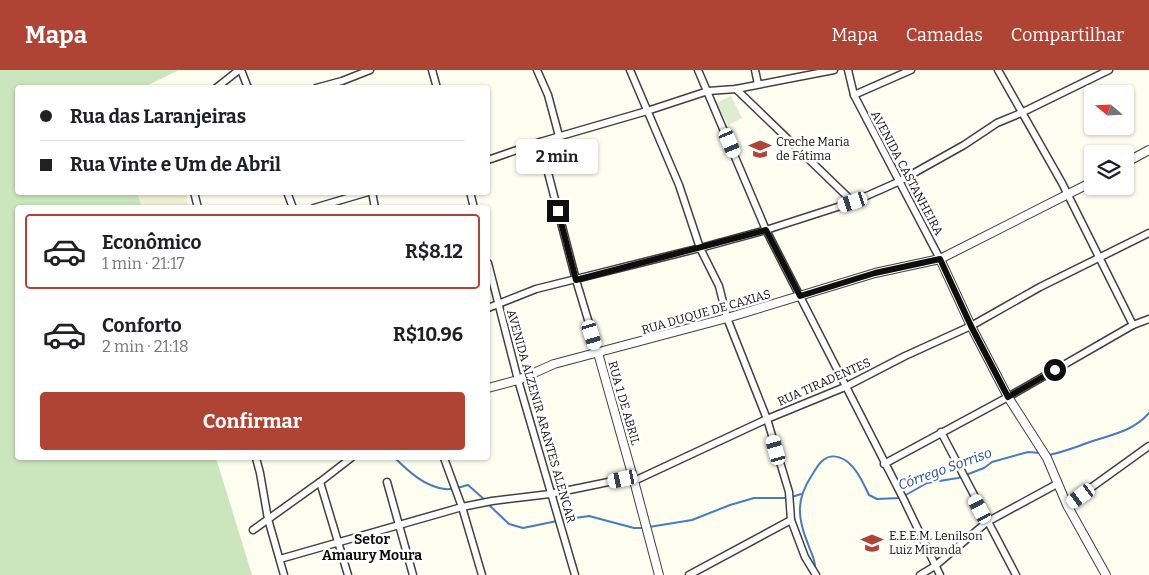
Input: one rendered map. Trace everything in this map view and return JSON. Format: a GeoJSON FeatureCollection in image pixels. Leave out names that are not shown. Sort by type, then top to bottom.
{"type":"FeatureCollection","features":[{"type":"Feature","properties":{"kind":"street"},"geometry":{"type":"LineString","coordinates":[[220,85],[240,70],[247,85]]}},
{"type":"Feature","properties":{"kind":"street"},"geometry":{"type":"LineString","coordinates":[[343,84],[370,70]]}},
{"type":"Feature","properties":{"kind":"street"},"geometry":{"type":"LineString","coordinates":[[432,70],[437,85]]}},
{"type":"Feature","properties":{"kind":"street"},"geometry":{"type":"LineString","coordinates":[[537,70],[548,95],[559,136]]}},
{"type":"Feature","properties":{"kind":"street"},"geometry":{"type":"LineString","coordinates":[[630,70],[679,185],[700,248],[719,286],[727,318],[767,419],[789,492],[791,520],[805,557],[814,573]]}},
{"type":"Feature","properties":{"kind":"street"},"geometry":{"type":"LineString","coordinates":[[698,70],[766,230],[845,388],[899,490],[940,575]]}},
{"type":"Feature","properties":{"kind":"street"},"geometry":{"type":"LineString","coordinates":[[755,70],[758,84]]}},
{"type":"Feature","properties":{"kind":"street"},"geometry":{"type":"LineString","coordinates":[[490,159],[559,136],[647,111],[708,91],[736,89],[834,70]]}},
{"type":"Feature","properties":{"kind":"street","name":"AVENIDA CASTANHEIRA"},"geometry":{"type":"LineString","coordinates":[[848,70],[854,95],[940,259],[971,326],[1008,397],[1047,458],[1057,484],[1106,575]]}},
{"type":"Feature","properties":{"kind":"street"},"geometry":{"type":"LineString","coordinates":[[854,95],[911,70]]}},
{"type":"Feature","properties":{"kind":"street"},"geometry":{"type":"LineString","coordinates":[[998,70],[1062,184],[1133,325]]}},
{"type":"Feature","properties":{"kind":"street"},"geometry":{"type":"LineString","coordinates":[[490,307],[536,289],[766,230],[853,202],[898,182],[964,145],[997,122],[1021,113],[1109,70]]}},
{"type":"Feature","properties":{"kind":"street"},"geometry":{"type":"LineString","coordinates":[[736,89],[853,202]]}},
{"type":"Feature","properties":{"kind":"street"},"geometry":{"type":"LineString","coordinates":[[540,142],[576,280],[598,353]]}},
{"type":"Feature","properties":{"kind":"street"},"geometry":{"type":"LineString","coordinates":[[1134,159],[1149,150]]}},
{"type":"Feature","properties":{"kind":"street","name":"RUA DUQUE DE CAXIAS"},"geometry":{"type":"LineString","coordinates":[[490,387],[518,380],[554,364],[727,318],[875,273],[940,259],[1084,186]]}},
{"type":"Feature","properties":{"kind":"street"},"geometry":{"type":"LineString","coordinates":[[324,205],[360,195]]}},
{"type":"Feature","properties":{"kind":"street","name":"RUA TIRADENTES"},"geometry":{"type":"LineString","coordinates":[[462,507],[492,501],[550,494],[623,479],[634,480],[767,419],[845,388],[905,356],[971,326],[1040,287],[1149,233]]}},
{"type":"Feature","properties":{"kind":"street","name":"AVENIDA ALZENIR ARANTES ALENCAR"},"geometry":{"type":"LineString","coordinates":[[490,271],[518,380],[575,575]]}},
{"type":"Feature","properties":{"kind":"street"},"geometry":{"type":"LineString","coordinates":[[884,464],[1008,397],[1133,325],[1149,319]]}},
{"type":"Feature","properties":{"kind":"street","name":"RUA 1 DE ABRIL"},"geometry":{"type":"LineString","coordinates":[[598,353],[659,575]]}},
{"type":"Feature","properties":{"kind":"street"},"geometry":{"type":"LineString","coordinates":[[941,432],[1016,575]]}},
{"type":"Feature","properties":{"kind":"street"},"geometry":{"type":"LineString","coordinates":[[1068,505],[1149,446]]}},
{"type":"Feature","properties":{"kind":"street"},"geometry":{"type":"LineString","coordinates":[[257,460],[268,519],[284,575]]}},
{"type":"Feature","properties":{"kind":"street"},"geometry":{"type":"LineString","coordinates":[[253,530],[348,460]]}},
{"type":"Feature","properties":{"kind":"street"},"geometry":{"type":"LineString","coordinates":[[445,460],[462,507],[482,575]]}},
{"type":"Feature","properties":{"kind":"street"},"geometry":{"type":"LineString","coordinates":[[320,482],[348,575]]}},
{"type":"Feature","properties":{"kind":"street"},"geometry":{"type":"LineString","coordinates":[[387,482],[413,575]]}},
{"type":"Feature","properties":{"kind":"street"},"geometry":{"type":"LineString","coordinates":[[920,575],[935,566],[987,522],[1057,484]]}},
{"type":"Feature","properties":{"kind":"street"},"geometry":{"type":"LineString","coordinates":[[280,559],[462,507]]}},
{"type":"Feature","properties":{"kind":"street"},"geometry":{"type":"LineString","coordinates":[[689,575],[791,520]]}},
{"type":"Feature","properties":{"kind":"green space"},"geometry":{"type":"Polygon","coordinates":[[[0,70],[179,70],[148,85],[15,85],[15,195],[138,195],[141,205],[15,205],[15,460],[217,460],[252,575],[0,575],[0,70]]]}},
{"type":"Feature","properties":{"kind":"green space"},"geometry":{"type":"Polygon","coordinates":[[[731,96],[742,118],[728,125],[716,103],[731,96]]]}},
{"type":"Feature","properties":{"kind":"green space"},"geometry":{"type":"Polygon","coordinates":[[[138,195],[186,195],[188,205],[141,205],[138,195]]]}},
{"type":"Feature","properties":{"kind":"waterway","name":"Córrego Sorriso"},"geometry":{"type":"LineString","coordinates":[[1049,455],[1128,429],[1136,425],[1149,413]]}},
{"type":"Feature","properties":{"kind":"waterway","name":"Córrego Sorriso"},"geometry":{"type":"LineString","coordinates":[[904,496],[927,483],[958,478],[984,468],[992,462],[1028,452],[1040,453]]}},
{"type":"Feature","properties":{"kind":"waterway","name":"Córrego Sorriso"},"geometry":{"type":"LineString","coordinates":[[815,569],[814,560],[804,534],[800,508],[803,492],[818,465],[827,458],[839,457],[849,463],[856,471],[869,495],[877,499],[900,498]]}},
{"type":"Feature","properties":{"kind":"waterway"},"geometry":{"type":"LineString","coordinates":[[397,460],[424,482],[438,488],[448,489],[468,485],[485,500]]}},
{"type":"Feature","properties":{"kind":"waterway"},"geometry":{"type":"LineString","coordinates":[[792,497],[801,494]]}},
{"type":"Feature","properties":{"kind":"waterway"},"geometry":{"type":"LineString","coordinates":[[649,527],[692,520],[754,498],[787,498]]}},
{"type":"Feature","properties":{"kind":"waterway"},"geometry":{"type":"LineString","coordinates":[[488,504],[509,524],[523,528],[557,521]]}},
{"type":"Feature","properties":{"kind":"waterway"},"geometry":{"type":"LineString","coordinates":[[561,520],[589,516],[634,528],[644,528]]}},
{"type":"Feature","properties":{"kind":"place","name":"Creche Maria de Fátima"},"geometry":{"type":"Point","coordinates":[760,149]}},
{"type":"Feature","properties":{"kind":"place","name":"E.E.E.M. Lenilson Luiz Miranda"},"geometry":{"type":"Point","coordinates":[872,543]}},
{"type":"Feature","properties":{"kind":"district","name":"Setor Amaury Moura"},"geometry":{"type":"Point","coordinates":[372,548]}},
{"type":"Feature","properties":{"kind":"route"},"geometry":{"type":"LineString","coordinates":[[558,211],[576,280],[766,230],[800,296],[875,273],[940,259],[971,326],[1008,397],[1055,370]]}}]}
